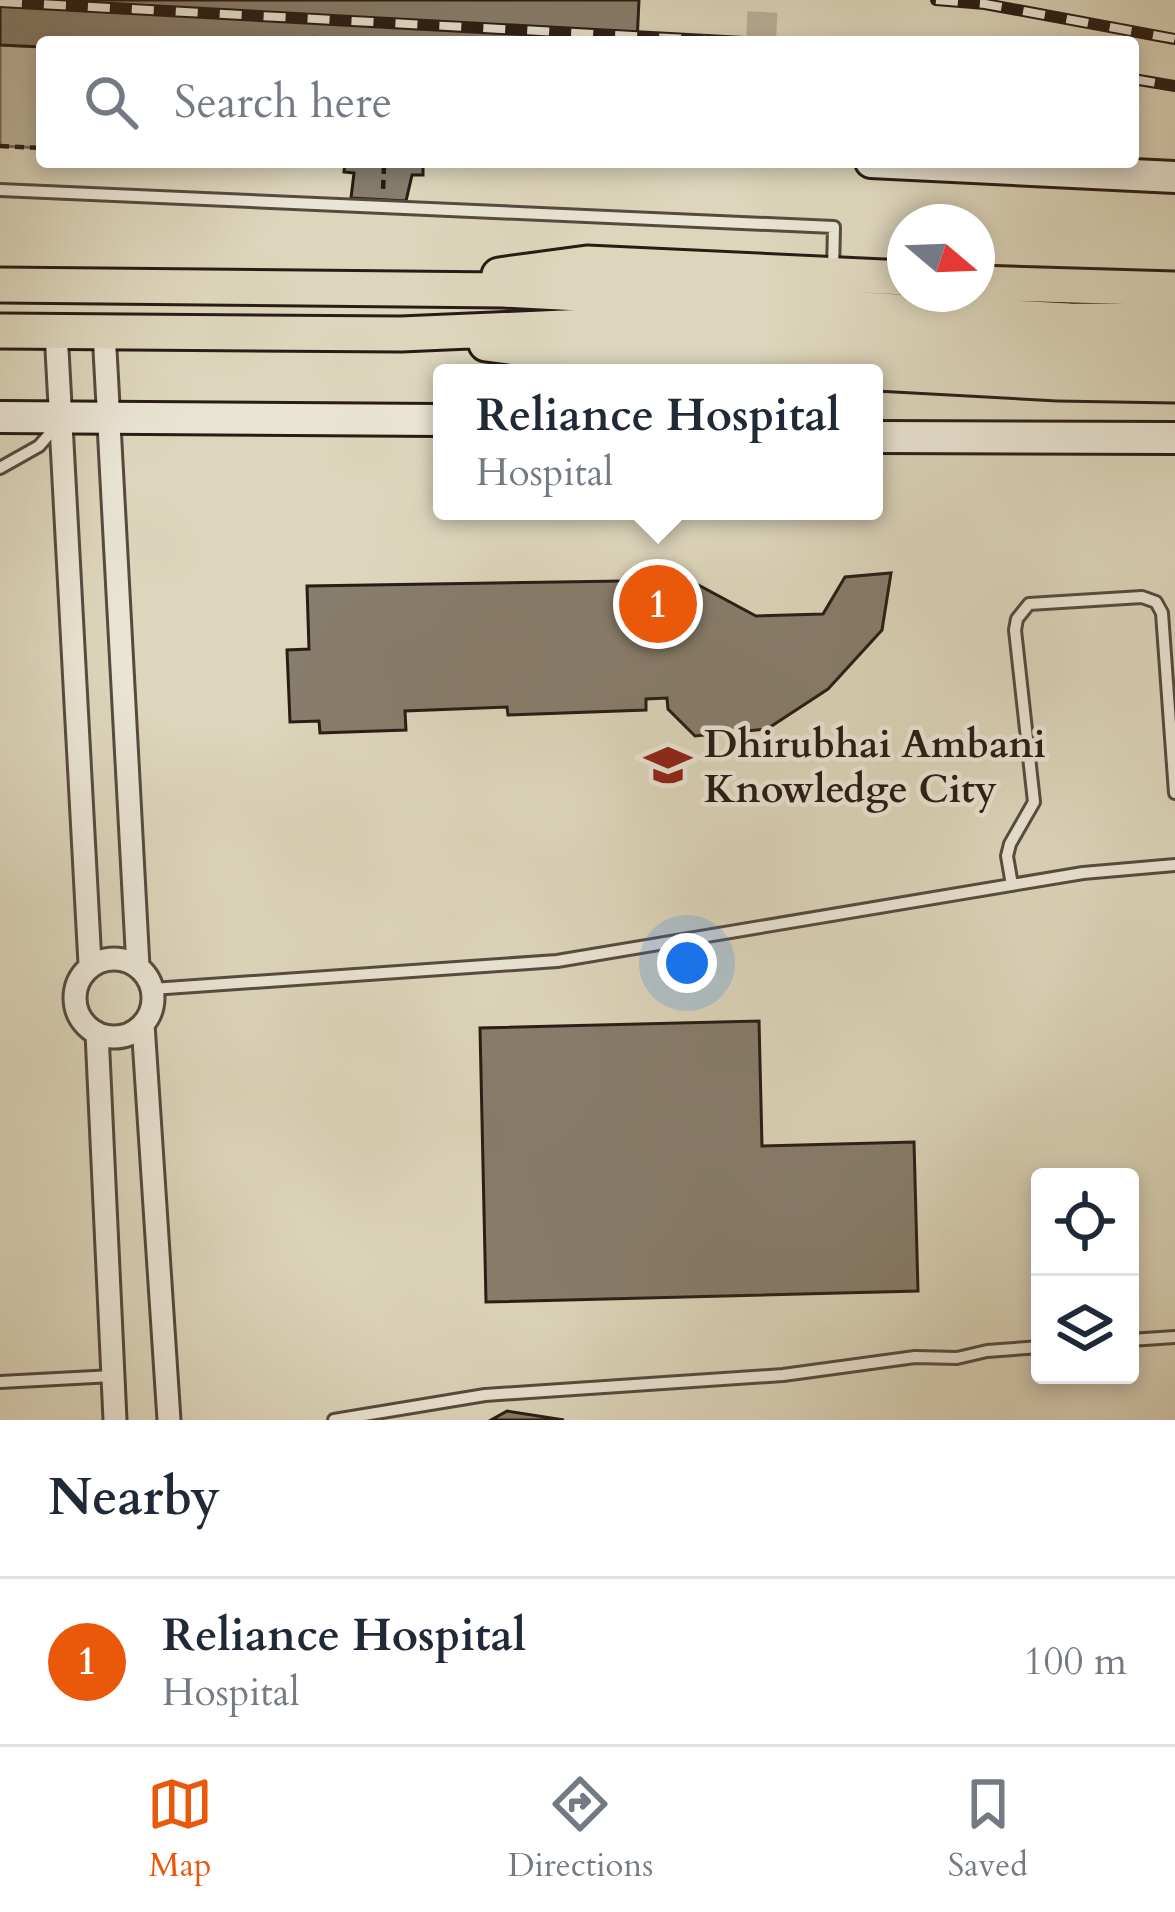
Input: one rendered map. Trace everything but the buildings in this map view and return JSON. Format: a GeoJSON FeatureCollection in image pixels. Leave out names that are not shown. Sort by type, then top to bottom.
{"type":"FeatureCollection","features":[{"type":"Feature","properties":{"kind":"main road"},"geometry":{"type":"LineString","coordinates":[[402,289],[587,263],[887,277]]}},
{"type":"Feature","properties":{"kind":"main road"},"geometry":{"type":"LineString","coordinates":[[995,284],[1175,289]]}},
{"type":"Feature","properties":{"kind":"main road"},"geometry":{"type":"LineString","coordinates":[[0,285],[402,289],[1068,352],[1175,353]]}},
{"type":"Feature","properties":{"kind":"main road"},"geometry":{"type":"LineString","coordinates":[[401,334],[588,310],[1175,321]]}},
{"type":"Feature","properties":{"kind":"main road"},"geometry":{"type":"LineString","coordinates":[[0,331],[401,334],[584,357],[712,364]]}},
{"type":"Feature","properties":{"kind":"main road"},"geometry":{"type":"LineString","coordinates":[[883,373],[1175,385]]}},
{"type":"Feature","properties":{"kind":"street"},"geometry":{"type":"LineString","coordinates":[[993,168],[1175,177]]}},
{"type":"Feature","properties":{"kind":"street"},"geometry":{"type":"LineString","coordinates":[[56,331],[91,964],[76,988],[75,1001],[78,1015],[97,1034],[122,1036],[143,1024],[150,1013],[152,989],[138,967],[104,331]]}},
{"type":"Feature","properties":{"kind":"street"},"geometry":{"type":"LineString","coordinates":[[0,417],[433,420]]}},
{"type":"Feature","properties":{"kind":"street"},"geometry":{"type":"LineString","coordinates":[[883,437],[1175,438]]}},
{"type":"Feature","properties":{"kind":"street"},"geometry":{"type":"LineString","coordinates":[[91,964],[116,958],[138,967]]}},
{"type":"Feature","properties":{"kind":"street"},"geometry":{"type":"LineString","coordinates":[[143,1024],[169,1420]]}},
{"type":"Feature","properties":{"kind":"street"},"geometry":{"type":"LineString","coordinates":[[97,1034],[115,1420]]}},
{"type":"Feature","properties":{"kind":"lane"},"geometry":{"type":"LineString","coordinates":[[0,190],[834,226],[833,274]]}},
{"type":"Feature","properties":{"kind":"lane"},"geometry":{"type":"LineString","coordinates":[[0,468],[39,446],[61,420]]}},
{"type":"Feature","properties":{"kind":"lane"},"geometry":{"type":"LineString","coordinates":[[1012,885],[1010,844],[1034,802],[1015,630],[1029,604],[1142,597],[1156,602],[1162,613],[1175,793]]}},
{"type":"Feature","properties":{"kind":"lane"},"geometry":{"type":"LineString","coordinates":[[152,989],[557,961],[1083,873],[1175,865]]}},
{"type":"Feature","properties":{"kind":"lane"},"geometry":{"type":"LineString","coordinates":[[1139,1339],[1175,1337]]}},
{"type":"Feature","properties":{"kind":"lane"},"geometry":{"type":"LineString","coordinates":[[334,1420],[484,1394],[783,1375],[1031,1348]]}},
{"type":"Feature","properties":{"kind":"lane"},"geometry":{"type":"LineString","coordinates":[[0,1382],[112,1376]]}},
{"type":"Feature","properties":{"kind":"path"},"geometry":{"type":"LineString","coordinates":[[0,146],[36,148]]}},
{"type":"Feature","properties":{"kind":"path"},"geometry":{"type":"LineString","coordinates":[[382,209],[384,168]]}},
{"type":"Feature","properties":{"kind":"shaded area"},"geometry":{"type":"Polygon","coordinates":[[[0,45],[36,47],[36,148],[0,146],[0,45]]]}},
{"type":"Feature","properties":{"kind":"tunnel"},"geometry":{"type":"LineString","coordinates":[[761,36],[763,0]]}},
{"type":"Feature","properties":{"kind":"railway"},"geometry":{"type":"LineString","coordinates":[[936,0],[985,4],[1175,39]]}},
{"type":"Feature","properties":{"kind":"railway"},"geometry":{"type":"LineString","coordinates":[[0,2],[632,36]]}},
{"type":"Feature","properties":{"kind":"railway"},"geometry":{"type":"LineString","coordinates":[[1139,80],[1175,86]]}},
{"type":"Feature","properties":{"kind":"place","name":"Reliance Hospital"},"geometry":{"type":"Point","coordinates":[658,604]}},
{"type":"Feature","properties":{"kind":"place","name":"Dhirubhai Ambani Knowledge City"},"geometry":{"type":"Point","coordinates":[668,765]}}]}
